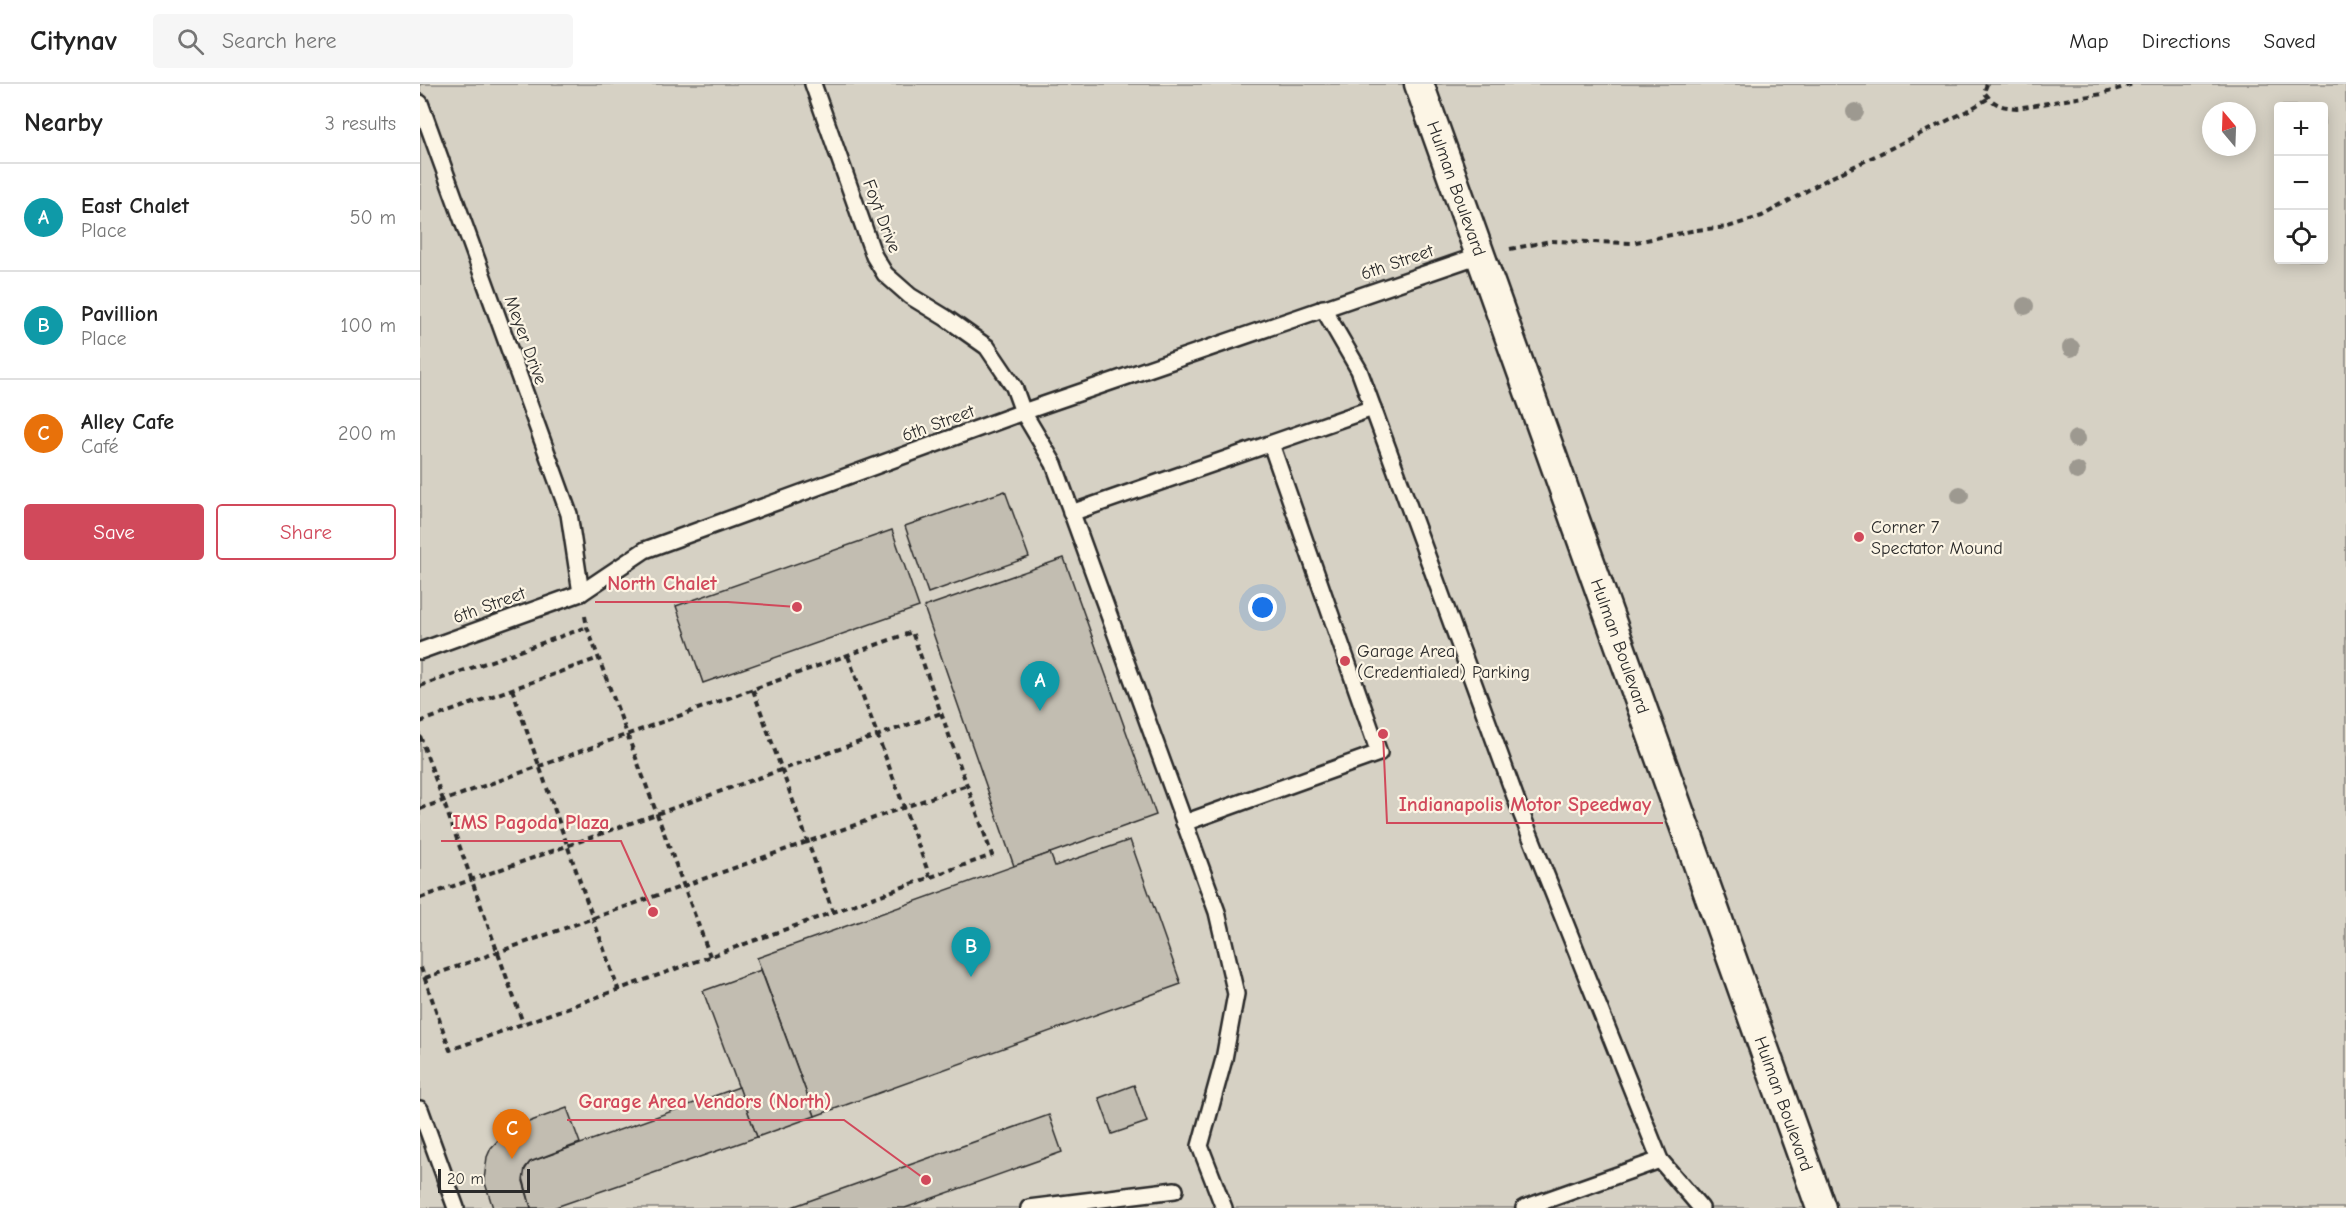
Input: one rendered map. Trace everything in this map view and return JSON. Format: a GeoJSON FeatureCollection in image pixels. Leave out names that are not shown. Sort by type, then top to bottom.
{"type":"FeatureCollection","features":[{"type":"Feature","properties":{"kind":"street","name":"Hulman Boulevard"},"geometry":{"type":"LineString","coordinates":[[1419,84],[1821,1208]]}},
{"type":"Feature","properties":{"kind":"lane","name":"Foyt Drive"},"geometry":{"type":"LineString","coordinates":[[813,84],[874,256],[885,274],[910,296],[987,347],[1014,387],[1023,412],[1054,464],[1217,912],[1236,994],[1224,1059],[1200,1146],[1224,1208]]}},
{"type":"Feature","properties":{"kind":"lane","name":"Meyer Drive"},"geometry":{"type":"LineString","coordinates":[[420,103],[569,514],[581,593]]}},
{"type":"Feature","properties":{"kind":"lane","name":"6th Street"},"geometry":{"type":"LineString","coordinates":[[420,651],[581,593],[645,550],[1023,412],[1480,255]]}},
{"type":"Feature","properties":{"kind":"lane"},"geometry":{"type":"LineString","coordinates":[[1323,308],[1359,370],[1520,810],[1660,1160],[1701,1208]]}},
{"type":"Feature","properties":{"kind":"lane"},"geometry":{"type":"LineString","coordinates":[[1071,513],[1373,408]]}},
{"type":"Feature","properties":{"kind":"lane"},"geometry":{"type":"LineString","coordinates":[[1184,823],[1380,753],[1270,444]]}},
{"type":"Feature","properties":{"kind":"lane"},"geometry":{"type":"LineString","coordinates":[[420,1109],[456,1208]]}},
{"type":"Feature","properties":{"kind":"lane"},"geometry":{"type":"LineString","coordinates":[[1524,1208],[1660,1160]]}},
{"type":"Feature","properties":{"kind":"lane"},"geometry":{"type":"LineString","coordinates":[[1034,1207],[1175,1190]]}},
{"type":"Feature","properties":{"kind":"path"},"geometry":{"type":"LineString","coordinates":[[1987,84],[1984,92],[1994,104],[2017,108],[2102,94],[2133,84]]}},
{"type":"Feature","properties":{"kind":"path"},"geometry":{"type":"LineString","coordinates":[[1480,255],[1551,241],[1631,243],[1696,230],[1728,227],[1762,216],[1826,180],[1989,98]]}},
{"type":"Feature","properties":{"kind":"path"},"geometry":{"type":"LineString","coordinates":[[581,593],[587,627],[710,956]]}},
{"type":"Feature","properties":{"kind":"path"},"geometry":{"type":"LineString","coordinates":[[420,686],[587,627]]}},
{"type":"Feature","properties":{"kind":"path"},"geometry":{"type":"LineString","coordinates":[[420,809],[912,633],[992,855],[450,1050],[420,965]]}},
{"type":"Feature","properties":{"kind":"path"},"geometry":{"type":"LineString","coordinates":[[848,656],[930,877]]}},
{"type":"Feature","properties":{"kind":"path"},"geometry":{"type":"LineString","coordinates":[[420,722],[599,658]]}},
{"type":"Feature","properties":{"kind":"path"},"geometry":{"type":"LineString","coordinates":[[512,689],[618,989]]}},
{"type":"Feature","properties":{"kind":"path"},"geometry":{"type":"LineString","coordinates":[[753,689],[833,912]]}},
{"type":"Feature","properties":{"kind":"path"},"geometry":{"type":"LineString","coordinates":[[420,898],[941,713]]}},
{"type":"Feature","properties":{"kind":"path"},"geometry":{"type":"LineString","coordinates":[[420,736],[524,1023]]}},
{"type":"Feature","properties":{"kind":"path"},"geometry":{"type":"LineString","coordinates":[[425,978],[967,785]]}},
{"type":"Feature","properties":{"kind":"shaded area"},"geometry":{"type":"Polygon","coordinates":[[[420,84],[2346,84],[2346,1208],[420,1208],[420,84]]]}},
{"type":"Feature","properties":{"kind":"building"},"geometry":{"type":"Polygon","coordinates":[[[1005,491],[1029,557],[928,593],[905,526],[1005,491]]]}},
{"type":"Feature","properties":{"kind":"building"},"geometry":{"type":"Polygon","coordinates":[[[892,530],[919,607],[703,683],[676,606],[892,530]]]}},
{"type":"Feature","properties":{"kind":"building"},"geometry":{"type":"Polygon","coordinates":[[[1064,558],[1156,815],[1014,866],[924,607],[1064,558]]]}},
{"type":"Feature","properties":{"kind":"building"},"geometry":{"type":"Polygon","coordinates":[[[1130,840],[1181,984],[815,1116],[757,958],[1050,853],[1055,866],[1130,840]]]}},
{"type":"Feature","properties":{"kind":"building"},"geometry":{"type":"Polygon","coordinates":[[[761,970],[815,1116],[757,1137],[703,991],[761,970]]]}},
{"type":"Feature","properties":{"kind":"building"},"geometry":{"type":"Polygon","coordinates":[[[1134,1085],[1147,1122],[1112,1134],[1099,1098],[1134,1085]]]}},
{"type":"Feature","properties":{"kind":"building"},"geometry":{"type":"Polygon","coordinates":[[[739,1087],[757,1137],[553,1208],[531,1208],[522,1174],[530,1162],[739,1087]]]}},
{"type":"Feature","properties":{"kind":"building"},"geometry":{"type":"Polygon","coordinates":[[[567,1108],[580,1143],[530,1162],[525,1168],[523,1181],[531,1208],[493,1208],[484,1180],[487,1157],[491,1148],[512,1128],[567,1108]]]}},
{"type":"Feature","properties":{"kind":"building"},"geometry":{"type":"Polygon","coordinates":[[[1049,1115],[1062,1152],[905,1208],[789,1208],[1049,1115]]]}},
{"type":"Feature","properties":{"kind":"place","name":"Corner 7 Spectator Mound"},"geometry":{"type":"Point","coordinates":[1859,537]}},
{"type":"Feature","properties":{"kind":"place","name":"North Chalet"},"geometry":{"type":"Point","coordinates":[797,607]}},
{"type":"Feature","properties":{"kind":"place","name":"Garage Area (Credentialed) Parking"},"geometry":{"type":"Point","coordinates":[1345,661]}},
{"type":"Feature","properties":{"kind":"place","name":"East Chalet"},"geometry":{"type":"Point","coordinates":[1040,711]}},
{"type":"Feature","properties":{"kind":"place","name":"Indianapolis Motor Speedway"},"geometry":{"type":"Point","coordinates":[1383,734]}},
{"type":"Feature","properties":{"kind":"place","name":"IMS Pagoda Plaza"},"geometry":{"type":"Point","coordinates":[653,912]}},
{"type":"Feature","properties":{"kind":"place","name":"Pavillion"},"geometry":{"type":"Point","coordinates":[971,977]}},
{"type":"Feature","properties":{"kind":"place","name":"Alley Cafe"},"geometry":{"type":"Point","coordinates":[512,1159]}},
{"type":"Feature","properties":{"kind":"place","name":"Garage Area Vendors (North)"},"geometry":{"type":"Point","coordinates":[926,1180]}}]}
